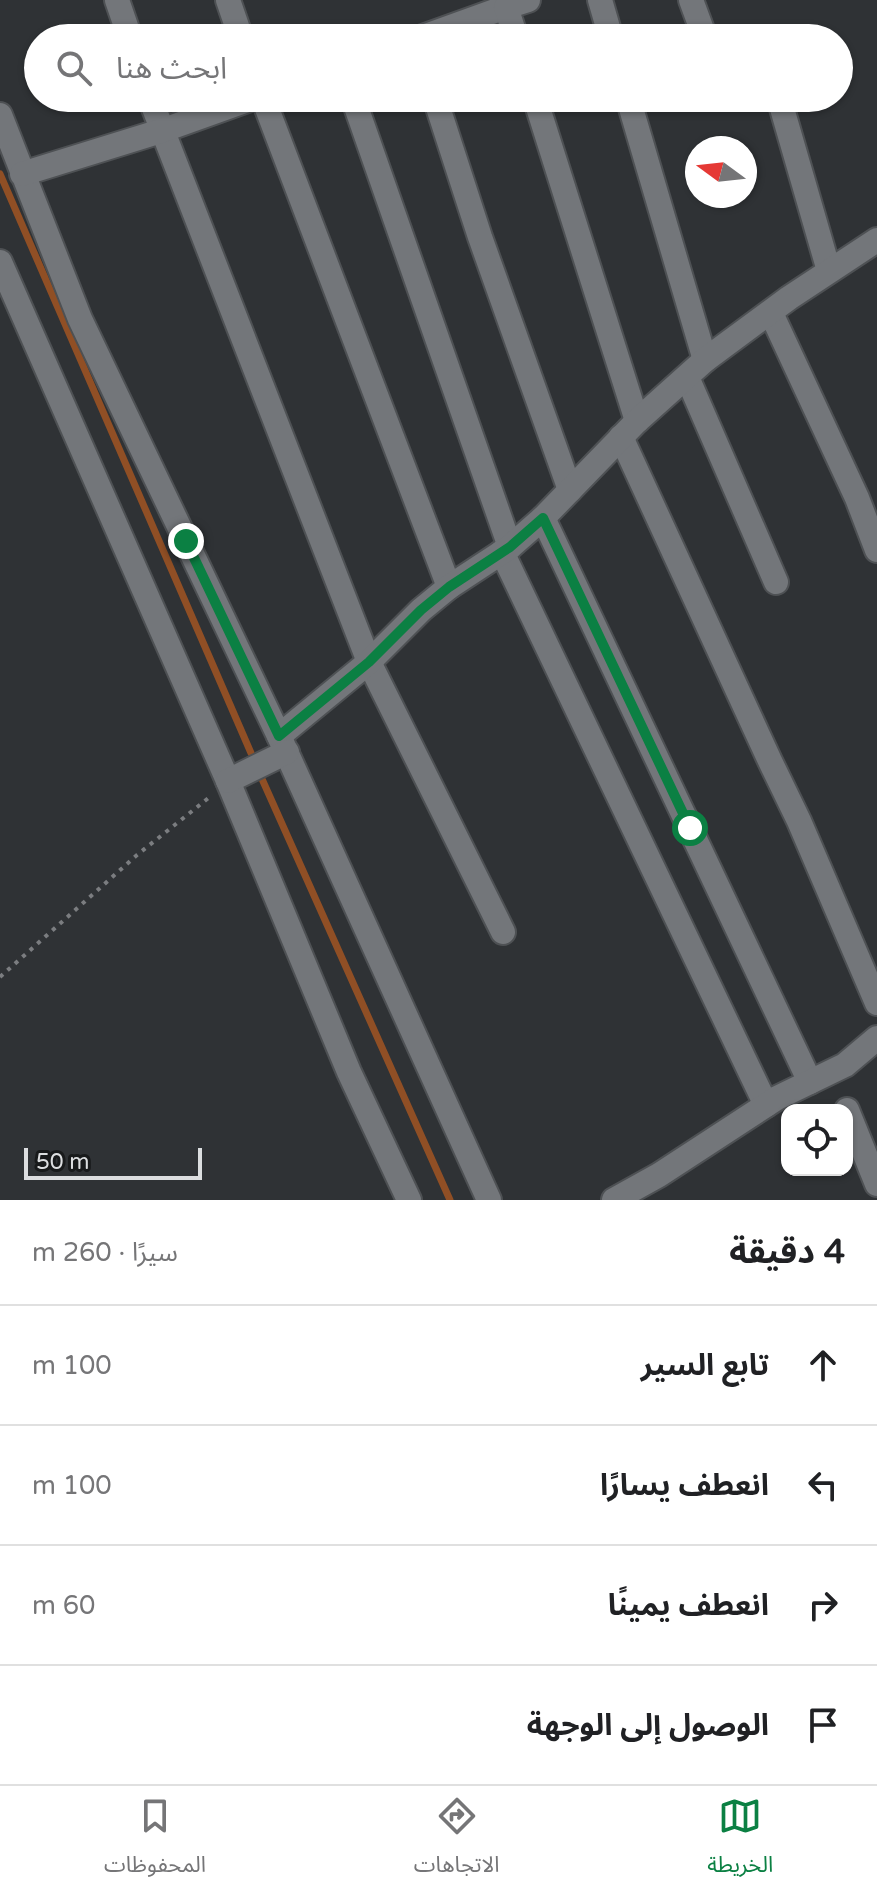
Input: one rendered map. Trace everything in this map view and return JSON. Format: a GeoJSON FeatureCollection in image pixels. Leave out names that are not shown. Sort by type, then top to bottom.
{"type":"FeatureCollection","features":[{"type":"Feature","properties":{"kind":"street"},"geometry":{"type":"LineString","coordinates":[[117,0],[125,24]]}},
{"type":"Feature","properties":{"kind":"street"},"geometry":{"type":"LineString","coordinates":[[228,0],[236,24]]}},
{"type":"Feature","properties":{"kind":"street"},"geometry":{"type":"LineString","coordinates":[[600,0],[607,24]]}},
{"type":"Feature","properties":{"kind":"street"},"geometry":{"type":"LineString","coordinates":[[691,0],[700,24]]}},
{"type":"Feature","properties":{"kind":"street"},"geometry":{"type":"LineString","coordinates":[[460,24],[517,4],[516,24]]}},
{"type":"Feature","properties":{"kind":"street"},"geometry":{"type":"LineString","coordinates":[[155,112],[369,662],[503,932]]}},
{"type":"Feature","properties":{"kind":"street"},"geometry":{"type":"LineString","coordinates":[[22,174],[214,112]]}},
{"type":"Feature","properties":{"kind":"street"},"geometry":{"type":"LineString","coordinates":[[268,112],[449,587]]}},
{"type":"Feature","properties":{"kind":"street"},"geometry":{"type":"LineString","coordinates":[[358,112],[506,549],[766,1105]]}},
{"type":"Feature","properties":{"kind":"street"},"geometry":{"type":"LineString","coordinates":[[440,112],[480,237],[570,490]]}},
{"type":"Feature","properties":{"kind":"street"},"geometry":{"type":"LineString","coordinates":[[539,112],[629,429],[877,1003]]}},
{"type":"Feature","properties":{"kind":"street"},"geometry":{"type":"LineString","coordinates":[[632,112],[705,360]]}},
{"type":"Feature","properties":{"kind":"street"},"geometry":{"type":"LineString","coordinates":[[783,112],[829,271]]}},
{"type":"Feature","properties":{"kind":"street"},"geometry":{"type":"LineString","coordinates":[[0,115],[80,319],[283,744],[489,1200]]}},
{"type":"Feature","properties":{"kind":"street"},"geometry":{"type":"LineString","coordinates":[[228,781],[283,744],[421,610],[506,549],[543,518],[629,429],[705,360],[829,271],[875,247]]}},
{"type":"Feature","properties":{"kind":"street"},"geometry":{"type":"LineString","coordinates":[[0,262],[228,781],[349,1072],[409,1200]]}},
{"type":"Feature","properties":{"kind":"street"},"geometry":{"type":"LineString","coordinates":[[771,313],[857,498],[877,550]]}},
{"type":"Feature","properties":{"kind":"street"},"geometry":{"type":"LineString","coordinates":[[687,377],[776,582]]}},
{"type":"Feature","properties":{"kind":"street"},"geometry":{"type":"LineString","coordinates":[[543,518],[821,1077],[842,1104]]}},
{"type":"Feature","properties":{"kind":"street"},"geometry":{"type":"LineString","coordinates":[[614,1200],[659,1175],[766,1105],[845,1065],[877,1038]]}},
{"type":"Feature","properties":{"kind":"street"},"geometry":{"type":"LineString","coordinates":[[853,1125],[877,1184]]}},
{"type":"Feature","properties":{"kind":"path"},"geometry":{"type":"LineString","coordinates":[[0,977],[137,855],[228,781]]}},
{"type":"Feature","properties":{"kind":"waterway"},"geometry":{"type":"LineString","coordinates":[[0,174],[251,753]]}},
{"type":"Feature","properties":{"kind":"waterway"},"geometry":{"type":"LineString","coordinates":[[262,779],[450,1200]]}},
{"type":"Feature","properties":{"kind":"route"},"geometry":{"type":"LineString","coordinates":[[186,541],[279,736],[369,662],[421,610],[449,587],[510,547],[543,518],[690,828]]}}]}
